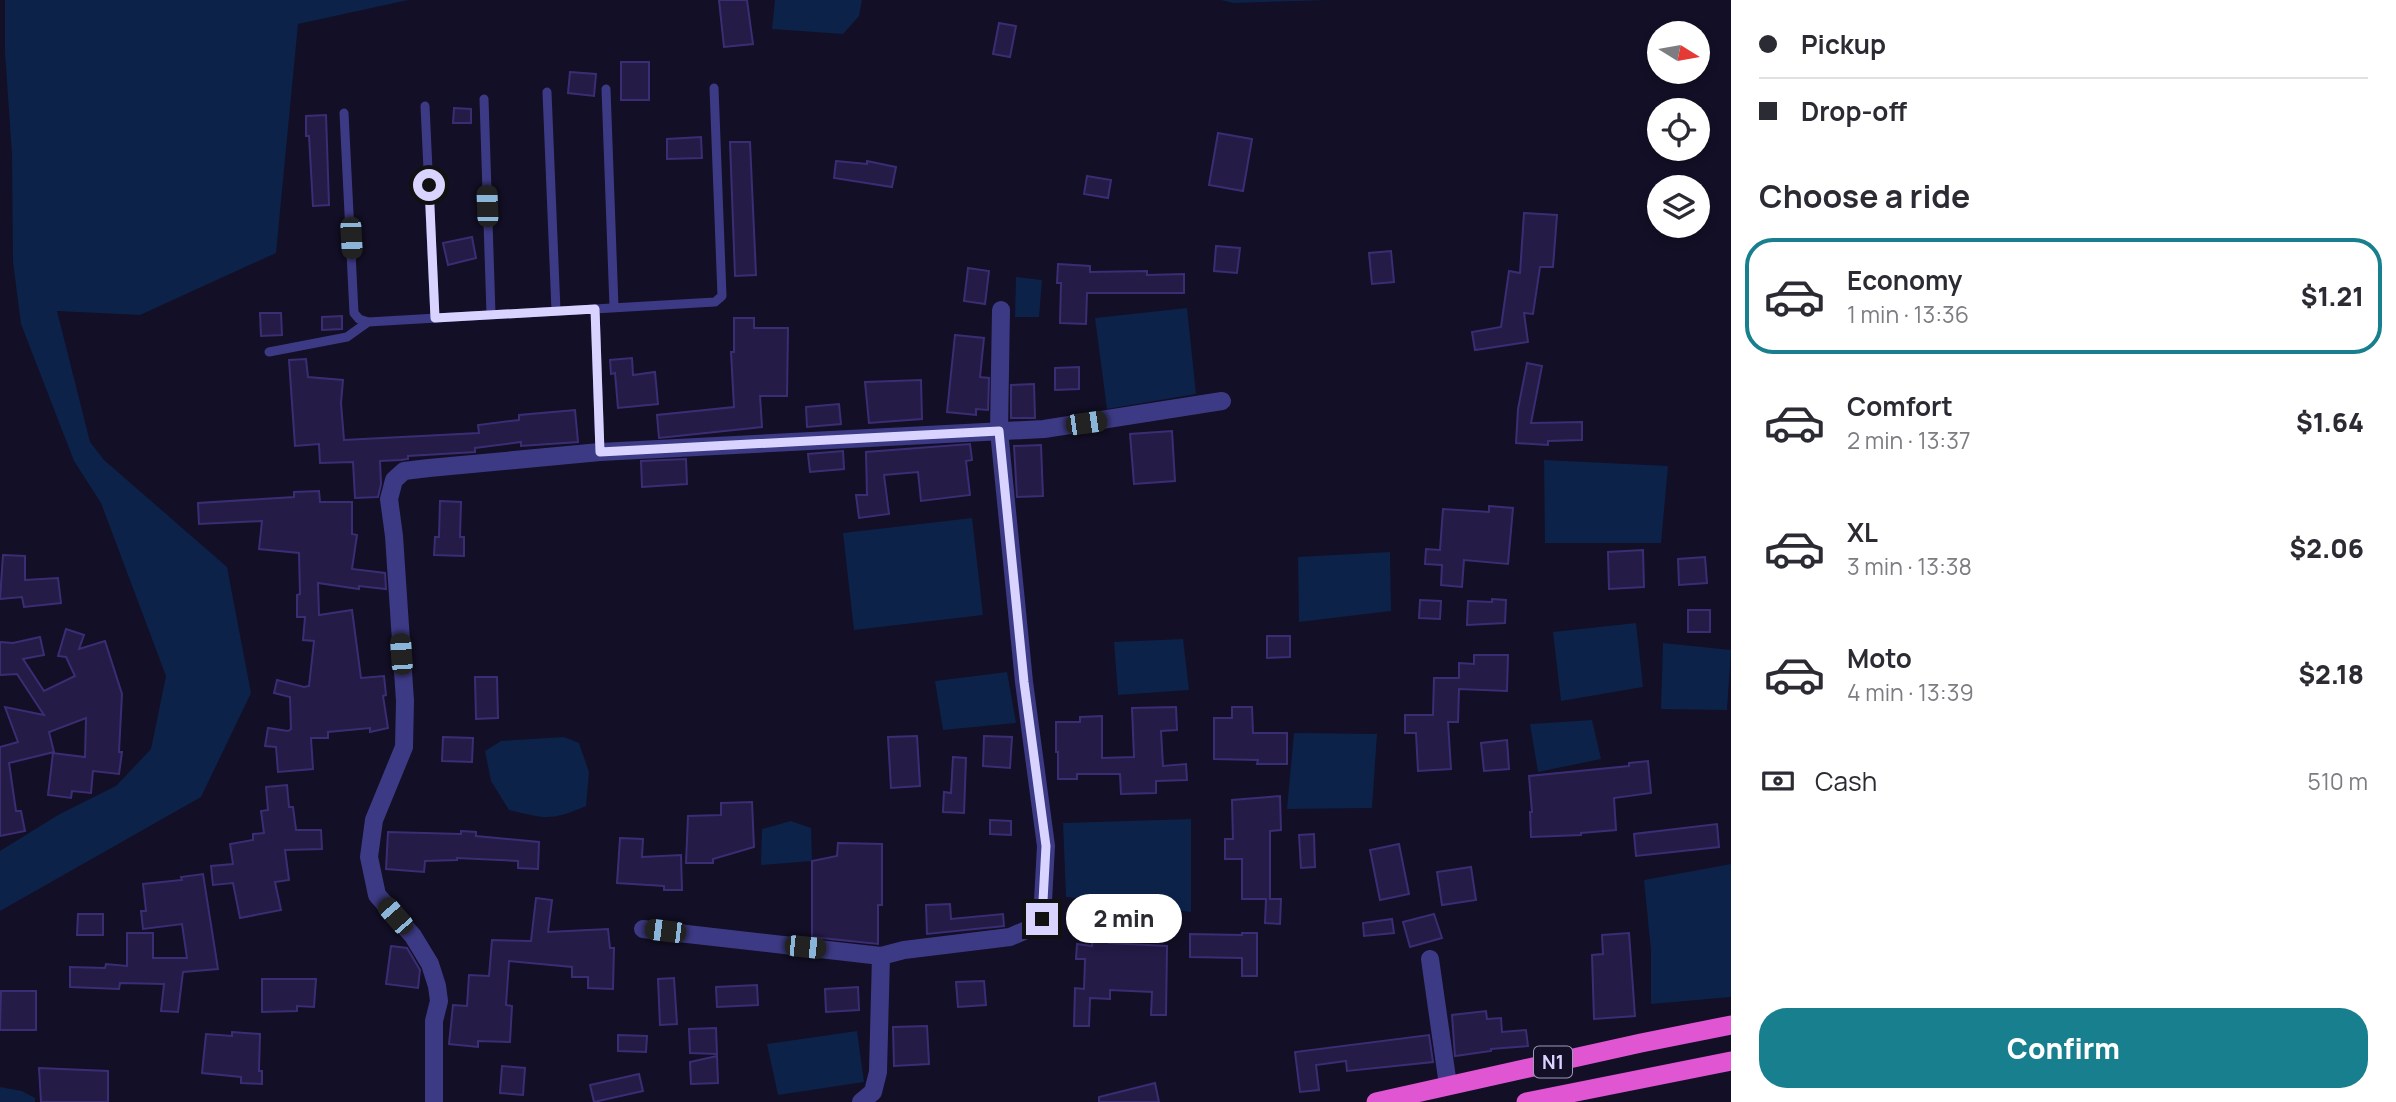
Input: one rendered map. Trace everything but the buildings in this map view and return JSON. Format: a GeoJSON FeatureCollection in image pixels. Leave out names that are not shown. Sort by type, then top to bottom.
{"type":"FeatureCollection","features":[{"type":"Feature","properties":{"kind":"highway","name":"N1"},"geometry":{"type":"LineString","coordinates":[[1376,1102],[1731,1025]]}},
{"type":"Feature","properties":{"kind":"highway","name":"N1"},"geometry":{"type":"LineString","coordinates":[[1526,1102],[1731,1061]]}},
{"type":"Feature","properties":{"kind":"street"},"geometry":{"type":"LineString","coordinates":[[643,929],[881,956],[904,950],[1010,937],[1031,928],[1042,919],[1046,846],[1024,682],[999,431],[1001,310]]}},
{"type":"Feature","properties":{"kind":"street"},"geometry":{"type":"LineString","coordinates":[[434,1102],[438,986],[430,964],[413,936],[377,895],[369,856],[373,820],[404,747],[405,701],[389,499],[394,480],[404,471],[600,452],[1056,427],[1222,401]]}},
{"type":"Feature","properties":{"kind":"street"},"geometry":{"type":"LineString","coordinates":[[861,1102],[873,1092],[878,1072],[881,956]]}},
{"type":"Feature","properties":{"kind":"street"},"geometry":{"type":"LineString","coordinates":[[1430,959],[1448,1085]]}},
{"type":"Feature","properties":{"kind":"lane"},"geometry":{"type":"LineString","coordinates":[[606,89],[614,307]]}},
{"type":"Feature","properties":{"kind":"lane"},"geometry":{"type":"LineString","coordinates":[[344,113],[354,313],[359,318],[368,322],[715,302],[722,296],[714,89]]}},
{"type":"Feature","properties":{"kind":"lane"},"geometry":{"type":"LineString","coordinates":[[547,92],[556,311]]}},
{"type":"Feature","properties":{"kind":"lane"},"geometry":{"type":"LineString","coordinates":[[484,99],[491,314]]}},
{"type":"Feature","properties":{"kind":"lane"},"geometry":{"type":"LineString","coordinates":[[425,106],[435,318]]}},
{"type":"Feature","properties":{"kind":"lane"},"geometry":{"type":"LineString","coordinates":[[595,309],[600,452]]}},
{"type":"Feature","properties":{"kind":"lane"},"geometry":{"type":"LineString","coordinates":[[269,352],[347,337],[368,322]]}},
{"type":"Feature","properties":{"kind":"water"},"geometry":{"type":"Polygon","coordinates":[[[5,0],[408,0],[298,24],[276,253],[140,315],[57,311],[90,442],[104,460],[227,567],[251,693],[201,797],[0,911],[0,851],[58,815],[116,786],[151,749],[166,676],[101,503],[74,461],[21,324],[13,262],[12,155],[5,52],[5,0]]]}},
{"type":"Feature","properties":{"kind":"water"},"geometry":{"type":"Polygon","coordinates":[[[775,0],[862,0],[859,16],[843,34],[772,29],[775,0]]]}},
{"type":"Feature","properties":{"kind":"water"},"geometry":{"type":"Polygon","coordinates":[[[1221,0],[1330,0],[1233,3],[1221,0]]]}},
{"type":"Feature","properties":{"kind":"water"},"geometry":{"type":"Polygon","coordinates":[[[1016,277],[1042,280],[1039,317],[1015,317],[1016,277]]]}},
{"type":"Feature","properties":{"kind":"water"},"geometry":{"type":"Polygon","coordinates":[[[1187,308],[1196,394],[1107,409],[1095,318],[1187,308]]]}},
{"type":"Feature","properties":{"kind":"water"},"geometry":{"type":"Polygon","coordinates":[[[1544,460],[1668,466],[1661,543],[1545,543],[1544,460]]]}},
{"type":"Feature","properties":{"kind":"water"},"geometry":{"type":"Polygon","coordinates":[[[972,518],[983,615],[854,630],[843,533],[972,518]]]}},
{"type":"Feature","properties":{"kind":"water"},"geometry":{"type":"Polygon","coordinates":[[[1390,552],[1391,611],[1299,622],[1298,557],[1390,552]]]}},
{"type":"Feature","properties":{"kind":"water"},"geometry":{"type":"Polygon","coordinates":[[[1636,623],[1643,687],[1561,701],[1553,632],[1636,623]]]}},
{"type":"Feature","properties":{"kind":"water"},"geometry":{"type":"Polygon","coordinates":[[[1183,639],[1189,690],[1118,695],[1114,642],[1183,639]]]}},
{"type":"Feature","properties":{"kind":"water"},"geometry":{"type":"Polygon","coordinates":[[[1663,643],[1731,650],[1727,710],[1661,709],[1663,643]]]}},
{"type":"Feature","properties":{"kind":"water"},"geometry":{"type":"Polygon","coordinates":[[[1007,672],[1016,723],[943,730],[935,681],[1007,672]]]}},
{"type":"Feature","properties":{"kind":"water"},"geometry":{"type":"Polygon","coordinates":[[[1592,720],[1601,759],[1538,772],[1530,724],[1592,720]]]}},
{"type":"Feature","properties":{"kind":"water"},"geometry":{"type":"Polygon","coordinates":[[[1294,733],[1377,734],[1372,808],[1287,809],[1294,733]]]}},
{"type":"Feature","properties":{"kind":"water"},"geometry":{"type":"Polygon","coordinates":[[[564,737],[579,743],[589,772],[586,806],[548,817],[509,810],[491,781],[485,751],[501,741],[564,737]]]}},
{"type":"Feature","properties":{"kind":"water"},"geometry":{"type":"Polygon","coordinates":[[[1191,819],[1191,912],[1066,897],[1063,823],[1191,819]]]}},
{"type":"Feature","properties":{"kind":"water"},"geometry":{"type":"Polygon","coordinates":[[[791,821],[811,828],[812,861],[761,865],[762,829],[791,821]]]}},
{"type":"Feature","properties":{"kind":"water"},"geometry":{"type":"Polygon","coordinates":[[[1731,864],[1731,997],[1651,1004],[1651,951],[1644,880],[1731,864]]]}},
{"type":"Feature","properties":{"kind":"water"},"geometry":{"type":"Polygon","coordinates":[[[857,1031],[864,1082],[778,1095],[767,1044],[857,1031]]]}},
{"type":"Feature","properties":{"kind":"water"},"geometry":{"type":"Polygon","coordinates":[[[0,1087],[22,1091],[35,1098],[35,1102],[0,1102],[0,1087]]]}},
{"type":"Feature","properties":{"kind":"route"},"geometry":{"type":"LineString","coordinates":[[429,185],[435,318],[595,309],[600,452],[999,431],[1014,596],[1046,846],[1042,919]]}}]}
